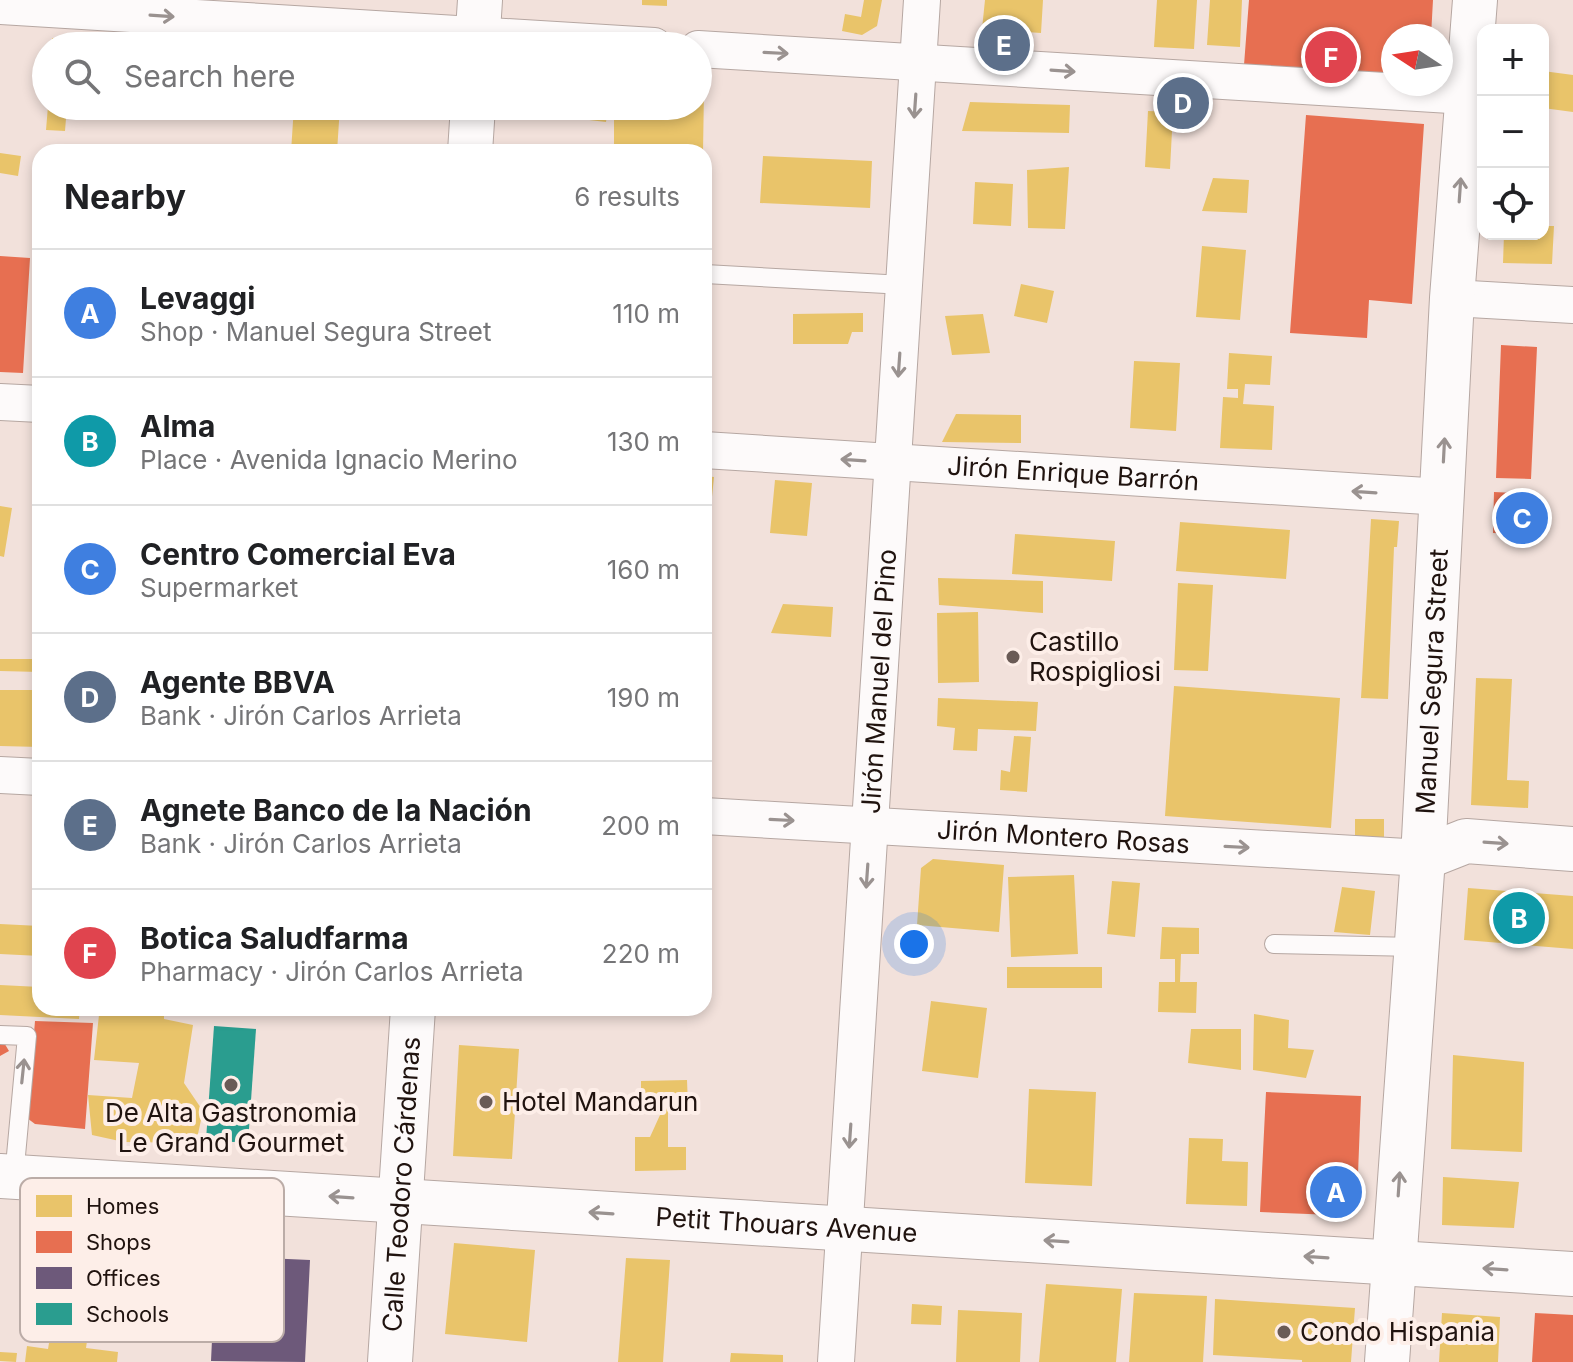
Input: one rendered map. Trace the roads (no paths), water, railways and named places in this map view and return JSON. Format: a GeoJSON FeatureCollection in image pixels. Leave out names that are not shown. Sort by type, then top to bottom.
{"type":"FeatureCollection","features":[{"type":"Feature","properties":{"kind":"street","name":"Jirón Manuel del Pino"},"geometry":{"type":"LineString","coordinates":[[836,1362],[922,0]]}},
{"type":"Feature","properties":{"kind":"street","name":"Manuel Segura Street"},"geometry":{"type":"LineString","coordinates":[[1387,1362],[1423,858],[1452,298],[1475,0]]}},
{"type":"Feature","properties":{"kind":"street"},"geometry":{"type":"LineString","coordinates":[[0,6],[478,27],[524,32]]}},
{"type":"Feature","properties":{"kind":"street"},"geometry":{"type":"LineString","coordinates":[[712,50],[1467,96]]}},
{"type":"Feature","properties":{"kind":"street"},"geometry":{"type":"LineString","coordinates":[[471,144],[472,120]]}},
{"type":"Feature","properties":{"kind":"street"},"geometry":{"type":"LineString","coordinates":[[1452,298],[1573,305]]}},
{"type":"Feature","properties":{"kind":"street"},"geometry":{"type":"LineString","coordinates":[[0,402],[32,404]]}},
{"type":"Feature","properties":{"kind":"street","name":"Jirón Enrique Barrón"},"geometry":{"type":"LineString","coordinates":[[712,451],[1442,497]]}},
{"type":"Feature","properties":{"kind":"street"},"geometry":{"type":"LineString","coordinates":[[0,775],[32,777]]}},
{"type":"Feature","properties":{"kind":"street","name":"Jirón Montero Rosas"},"geometry":{"type":"LineString","coordinates":[[712,816],[1423,858]]}},
{"type":"Feature","properties":{"kind":"street"},"geometry":{"type":"LineString","coordinates":[[1423,858],[1466,841],[1573,849]]}},
{"type":"Feature","properties":{"kind":"street","name":"Calle Teodoro Cárdenas"},"geometry":{"type":"LineString","coordinates":[[390,1362],[412,1016]]}},
{"type":"Feature","properties":{"kind":"street","name":"Petit Thouars Avenue"},"geometry":{"type":"LineString","coordinates":[[7,1176],[38,1178]]}},
{"type":"Feature","properties":{"kind":"street","name":"Petit Thouars Avenue"},"geometry":{"type":"LineString","coordinates":[[284,1194],[1573,1274]]}},
{"type":"Feature","properties":{"kind":"lane"},"geometry":{"type":"LineString","coordinates":[[712,274],[904,285]]}},
{"type":"Feature","properties":{"kind":"lane"},"geometry":{"type":"LineString","coordinates":[[1274,944],[1416,947]]}},
{"type":"Feature","properties":{"kind":"lane"},"geometry":{"type":"LineString","coordinates":[[0,1035],[27,1036],[20,1108],[7,1176]]}},
{"type":"Feature","properties":{"kind":"lane"},"geometry":{"type":"LineString","coordinates":[[0,1108],[20,1108]]}},
{"type":"Feature","properties":{"kind":"place","name":"Agnete Banco de la Nación"},"geometry":{"type":"Point","coordinates":[1004,45]}},
{"type":"Feature","properties":{"kind":"place","name":"Botica Saludfarma"},"geometry":{"type":"Point","coordinates":[1331,57]}},
{"type":"Feature","properties":{"kind":"place","name":"Agente BBVA"},"geometry":{"type":"Point","coordinates":[1183,103]}},
{"type":"Feature","properties":{"kind":"place","name":"Centro Comercial Eva"},"geometry":{"type":"Point","coordinates":[1522,518]}},
{"type":"Feature","properties":{"kind":"place","name":"Castillo Rospigliosi"},"geometry":{"type":"Point","coordinates":[1013,657]}},
{"type":"Feature","properties":{"kind":"place","name":"Alma"},"geometry":{"type":"Point","coordinates":[1519,918]}},
{"type":"Feature","properties":{"kind":"place","name":"De Alta Gastronomia Le Grand Gourmet"},"geometry":{"type":"Point","coordinates":[231,1085]}},
{"type":"Feature","properties":{"kind":"place","name":"Hotel Mandarun"},"geometry":{"type":"Point","coordinates":[486,1102]}},
{"type":"Feature","properties":{"kind":"place","name":"Levaggi"},"geometry":{"type":"Point","coordinates":[1336,1192]}},
{"type":"Feature","properties":{"kind":"place","name":"Condo Hispania"},"geometry":{"type":"Point","coordinates":[1284,1332]}}]}
